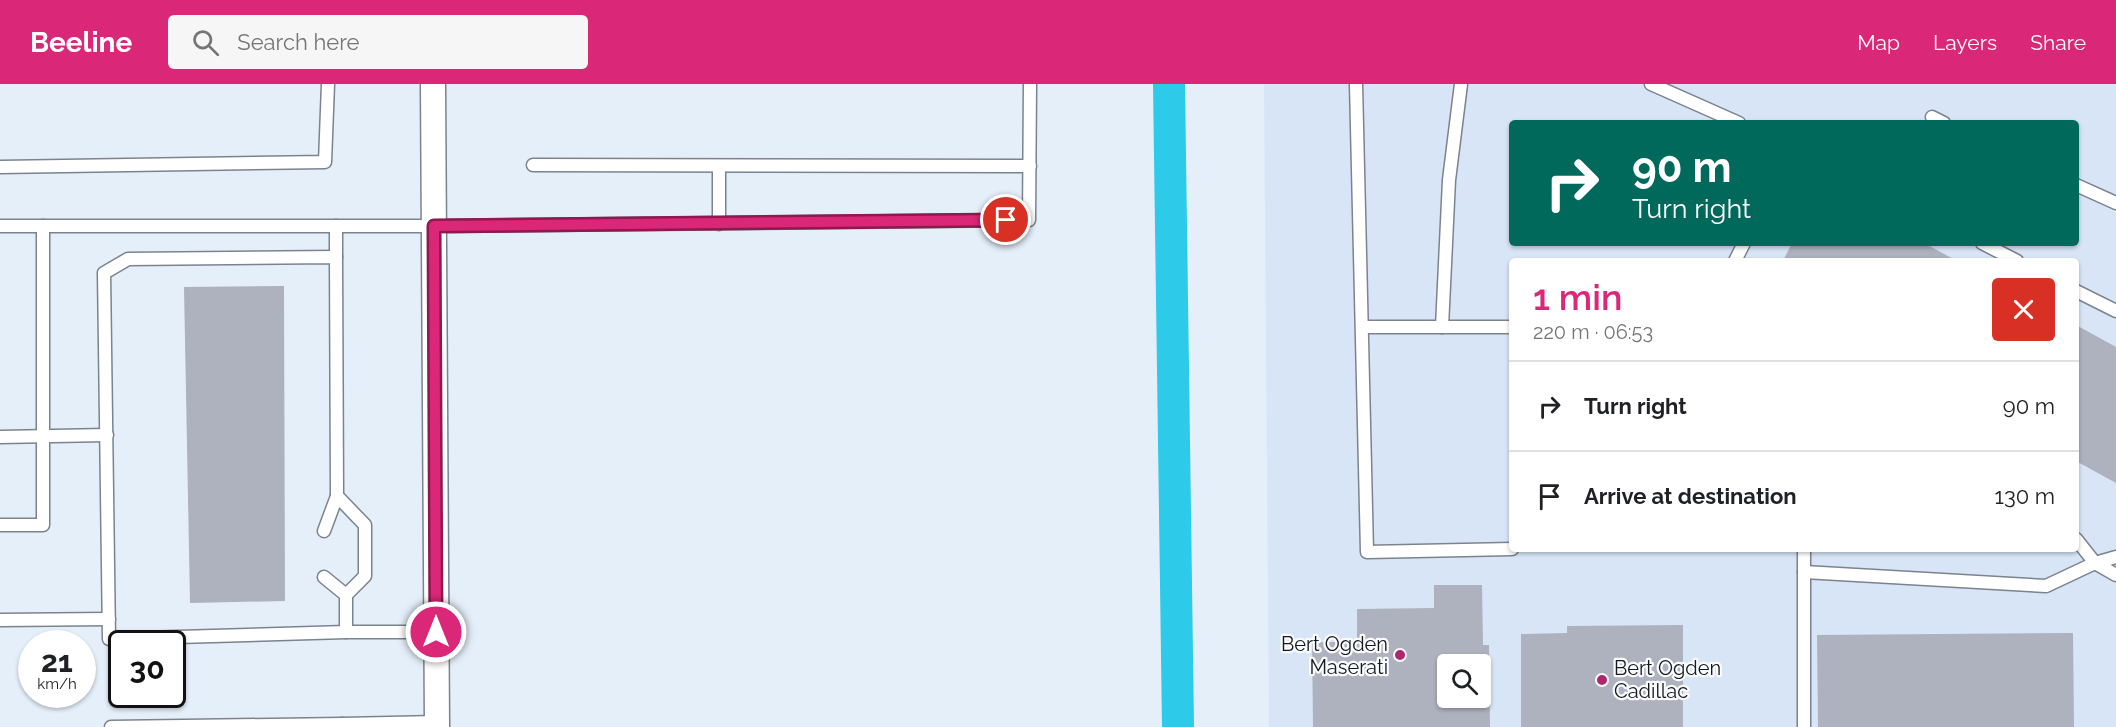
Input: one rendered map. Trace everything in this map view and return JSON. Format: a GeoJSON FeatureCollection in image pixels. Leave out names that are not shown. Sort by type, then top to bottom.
{"type":"FeatureCollection","features":[{"type":"Feature","properties":{"kind":"street"},"geometry":{"type":"LineString","coordinates":[[433,84],[437,725]]}},
{"type":"Feature","properties":{"kind":"lane"},"geometry":{"type":"LineString","coordinates":[[0,167],[325,162],[328,84]]}},
{"type":"Feature","properties":{"kind":"lane"},"geometry":{"type":"LineString","coordinates":[[0,226],[434,226],[1029,220],[1030,84]]}},
{"type":"Feature","properties":{"kind":"lane"},"geometry":{"type":"LineString","coordinates":[[1356,84],[1367,552],[1509,549]]}},
{"type":"Feature","properties":{"kind":"lane"},"geometry":{"type":"LineString","coordinates":[[1442,327],[1449,180],[1461,84]]}},
{"type":"Feature","properties":{"kind":"lane"},"geometry":{"type":"LineString","coordinates":[[1651,84],[1732,120]]}},
{"type":"Feature","properties":{"kind":"lane"},"geometry":{"type":"LineString","coordinates":[[1932,117],[1938,120]]}},
{"type":"Feature","properties":{"kind":"lane"},"geometry":{"type":"LineString","coordinates":[[533,165],[1030,166]]}},
{"type":"Feature","properties":{"kind":"lane"},"geometry":{"type":"LineString","coordinates":[[719,166],[719,224]]}},
{"type":"Feature","properties":{"kind":"lane"},"geometry":{"type":"LineString","coordinates":[[2079,186],[2116,203]]}},
{"type":"Feature","properties":{"kind":"lane"},"geometry":{"type":"LineString","coordinates":[[0,525],[43,525],[43,226]]}},
{"type":"Feature","properties":{"kind":"lane"},"geometry":{"type":"LineString","coordinates":[[324,531],[337,495],[336,226]]}},
{"type":"Feature","properties":{"kind":"lane"},"geometry":{"type":"LineString","coordinates":[[1988,246],[2011,258]]}},
{"type":"Feature","properties":{"kind":"lane"},"geometry":{"type":"LineString","coordinates":[[336,257],[128,259],[104,273],[109,639],[346,632],[436,632]]}},
{"type":"Feature","properties":{"kind":"lane"},"geometry":{"type":"LineString","coordinates":[[2079,292],[2116,311]]}},
{"type":"Feature","properties":{"kind":"lane"},"geometry":{"type":"LineString","coordinates":[[1363,327],[1509,327]]}},
{"type":"Feature","properties":{"kind":"lane"},"geometry":{"type":"LineString","coordinates":[[0,437],[107,435]]}},
{"type":"Feature","properties":{"kind":"lane"},"geometry":{"type":"LineString","coordinates":[[337,495],[365,525],[365,576],[346,595],[346,632]]}},
{"type":"Feature","properties":{"kind":"lane"},"geometry":{"type":"LineString","coordinates":[[2079,543],[2095,563],[2116,575]]}},
{"type":"Feature","properties":{"kind":"lane"},"geometry":{"type":"LineString","coordinates":[[1804,552],[1804,727]]}},
{"type":"Feature","properties":{"kind":"lane"},"geometry":{"type":"LineString","coordinates":[[1804,572],[2046,586],[2095,563],[2116,557]]}},
{"type":"Feature","properties":{"kind":"lane"},"geometry":{"type":"LineString","coordinates":[[324,577],[346,595]]}},
{"type":"Feature","properties":{"kind":"lane"},"geometry":{"type":"LineString","coordinates":[[0,620],[109,619]]}},
{"type":"Feature","properties":{"kind":"lane"},"geometry":{"type":"LineString","coordinates":[[111,727],[437,725]]}},
{"type":"Feature","properties":{"kind":"shaded area"},"geometry":{"type":"Polygon","coordinates":[[[1264,84],[2116,84],[2116,727],[1269,727],[1264,84]]]}},
{"type":"Feature","properties":{"kind":"building"},"geometry":{"type":"Polygon","coordinates":[[[1790,246],[1930,246],[1952,258],[1784,258],[1790,246]]]}},
{"type":"Feature","properties":{"kind":"building"},"geometry":{"type":"Polygon","coordinates":[[[284,286],[285,601],[190,603],[184,287],[284,286]]]}},
{"type":"Feature","properties":{"kind":"building"},"geometry":{"type":"Polygon","coordinates":[[[2079,327],[2116,347],[2116,483],[2079,463],[2079,327]]]}},
{"type":"Feature","properties":{"kind":"building","name":"Bert Ogden Maserati"},"geometry":{"type":"Polygon","coordinates":[[[1434,585],[1482,585],[1483,645],[1489,645],[1489,654],[1437,654],[1437,708],[1490,708],[1490,727],[1313,727],[1312,642],[1357,642],[1357,609],[1434,608],[1434,585]]]}},
{"type":"Feature","properties":{"kind":"building","name":"Bert Ogden Cadillac"},"geometry":{"type":"Polygon","coordinates":[[[1683,625],[1683,727],[1521,727],[1521,634],[1567,633],[1567,626],[1683,625]]]}},
{"type":"Feature","properties":{"kind":"building"},"geometry":{"type":"Polygon","coordinates":[[[2073,633],[2074,727],[1818,727],[1817,635],[2073,633]]]}},
{"type":"Feature","properties":{"kind":"waterway"},"geometry":{"type":"LineString","coordinates":[[1169,84],[1178,727]]}},
{"type":"Feature","properties":{"kind":"place","name":"Bert Ogden Maserati"},"geometry":{"type":"Point","coordinates":[1400,655]}},
{"type":"Feature","properties":{"kind":"place","name":"Bert Ogden Cadillac"},"geometry":{"type":"Point","coordinates":[1602,680]}},
{"type":"Feature","properties":{"kind":"route"},"geometry":{"type":"LineString","coordinates":[[436,632],[434,226],[1006,220]]}}]}
